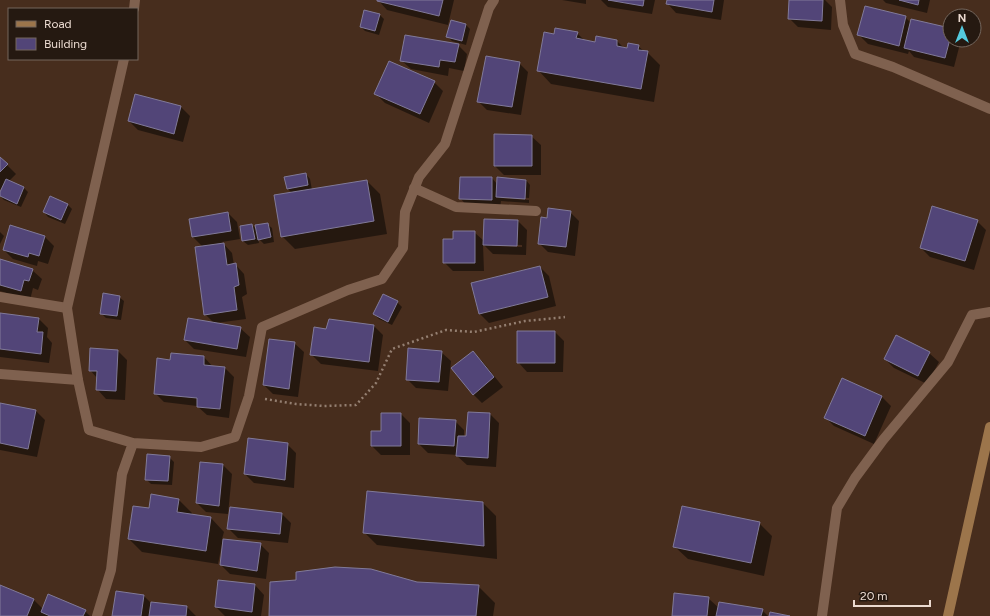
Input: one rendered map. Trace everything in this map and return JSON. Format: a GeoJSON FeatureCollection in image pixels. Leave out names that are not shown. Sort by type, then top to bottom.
{"type":"FeatureCollection","features":[{"type":"Feature","properties":{"kind":"street"},"geometry":{"type":"LineString","coordinates":[[124,60],[66,308],[78,380],[89,430],[133,443],[202,447],[235,437],[249,396],[262,327],[348,290],[382,278],[404,248],[405,212],[419,177],[445,144],[489,8],[494,0]]}},
{"type":"Feature","properties":{"kind":"street"},"geometry":{"type":"LineString","coordinates":[[840,0],[843,25],[855,54],[893,67],[990,109]]}},
{"type":"Feature","properties":{"kind":"street"},"geometry":{"type":"LineString","coordinates":[[414,188],[456,207],[536,211]]}},
{"type":"Feature","properties":{"kind":"street"},"geometry":{"type":"LineString","coordinates":[[0,297],[66,308]]}},
{"type":"Feature","properties":{"kind":"street"},"geometry":{"type":"LineString","coordinates":[[822,616],[837,508],[855,478],[883,440],[948,362],[972,315],[990,312]]}},
{"type":"Feature","properties":{"kind":"street"},"geometry":{"type":"LineString","coordinates":[[0,374],[78,380]]}},
{"type":"Feature","properties":{"kind":"street"},"geometry":{"type":"LineString","coordinates":[[948,616],[990,427]]}},
{"type":"Feature","properties":{"kind":"street"},"geometry":{"type":"LineString","coordinates":[[97,616],[111,570],[122,474],[133,443]]}},
{"type":"Feature","properties":{"kind":"path"},"geometry":{"type":"LineString","coordinates":[[249,396],[296,404],[324,406],[356,404],[376,384],[392,349],[446,330],[474,332],[525,321],[565,317]]}},
{"type":"Feature","properties":{"kind":"building"},"geometry":{"type":"Polygon","coordinates":[[[377,0],[443,0],[439,16],[377,0]]]}},
{"type":"Feature","properties":{"kind":"building"},"geometry":{"type":"Polygon","coordinates":[[[608,0],[644,0],[643,6],[608,0]]]}},
{"type":"Feature","properties":{"kind":"building"},"geometry":{"type":"Polygon","coordinates":[[[667,0],[714,0],[712,12],[666,4],[667,0]]]}},
{"type":"Feature","properties":{"kind":"building"},"geometry":{"type":"Polygon","coordinates":[[[789,0],[823,0],[822,21],[788,19],[789,0]]]}},
{"type":"Feature","properties":{"kind":"building"},"geometry":{"type":"Polygon","coordinates":[[[899,0],[919,0],[918,5],[899,0]]]}},
{"type":"Feature","properties":{"kind":"building"},"geometry":{"type":"Polygon","coordinates":[[[865,6],[906,16],[899,46],[857,35],[865,6]]]}},
{"type":"Feature","properties":{"kind":"building"},"geometry":{"type":"Polygon","coordinates":[[[364,10],[380,14],[375,31],[360,27],[364,10]]]}},
{"type":"Feature","properties":{"kind":"building"},"geometry":{"type":"Polygon","coordinates":[[[911,19],[942,26],[942,48],[948,48],[945,58],[904,48],[911,19]]]}},
{"type":"Feature","properties":{"kind":"building"},"geometry":{"type":"Polygon","coordinates":[[[451,20],[466,24],[462,41],[446,37],[451,20]]]}},
{"type":"Feature","properties":{"kind":"building"},"geometry":{"type":"Polygon","coordinates":[[[555,28],[578,32],[576,38],[595,42],[596,36],[617,40],[617,46],[627,48],[628,43],[639,45],[638,50],[648,51],[641,89],[537,71],[544,32],[554,34],[555,28]]]}},
{"type":"Feature","properties":{"kind":"building"},"geometry":{"type":"Polygon","coordinates":[[[405,35],[459,44],[455,62],[440,60],[439,67],[400,61],[405,35]]]}},
{"type":"Feature","properties":{"kind":"building"},"geometry":{"type":"Polygon","coordinates":[[[486,56],[520,62],[512,107],[477,102],[486,56]]]}},
{"type":"Feature","properties":{"kind":"building"},"geometry":{"type":"Polygon","coordinates":[[[389,61],[435,81],[420,114],[374,94],[389,61]]]}},
{"type":"Feature","properties":{"kind":"building"},"geometry":{"type":"Polygon","coordinates":[[[135,94],[181,106],[174,134],[128,121],[135,94]]]}},
{"type":"Feature","properties":{"kind":"building"},"geometry":{"type":"Polygon","coordinates":[[[494,134],[532,135],[532,166],[494,166],[494,134]]]}},
{"type":"Feature","properties":{"kind":"building"},"geometry":{"type":"Polygon","coordinates":[[[0,157],[8,164],[0,172],[0,157]]]}},
{"type":"Feature","properties":{"kind":"building"},"geometry":{"type":"Polygon","coordinates":[[[306,173],[308,185],[287,189],[284,177],[306,173]]]}},
{"type":"Feature","properties":{"kind":"building"},"geometry":{"type":"Polygon","coordinates":[[[460,177],[492,177],[492,200],[459,199],[460,177]]]}},
{"type":"Feature","properties":{"kind":"building"},"geometry":{"type":"Polygon","coordinates":[[[497,177],[526,180],[525,199],[496,197],[497,177]]]}},
{"type":"Feature","properties":{"kind":"building"},"geometry":{"type":"Polygon","coordinates":[[[6,179],[24,187],[17,204],[0,196],[0,192],[6,179]]]}},
{"type":"Feature","properties":{"kind":"building"},"geometry":{"type":"Polygon","coordinates":[[[367,180],[374,221],[281,237],[274,195],[367,180]]]}},
{"type":"Feature","properties":{"kind":"building"},"geometry":{"type":"Polygon","coordinates":[[[50,196],[68,204],[61,220],[43,212],[50,196]]]}},
{"type":"Feature","properties":{"kind":"building"},"geometry":{"type":"Polygon","coordinates":[[[932,206],[978,220],[965,261],[920,248],[932,206]]]}},
{"type":"Feature","properties":{"kind":"building"},"geometry":{"type":"Polygon","coordinates":[[[548,208],[571,211],[566,247],[538,244],[541,217],[547,218],[548,208]]]}},
{"type":"Feature","properties":{"kind":"building"},"geometry":{"type":"Polygon","coordinates":[[[228,212],[231,231],[192,237],[189,219],[228,212]]]}},
{"type":"Feature","properties":{"kind":"building"},"geometry":{"type":"Polygon","coordinates":[[[484,219],[518,220],[517,246],[483,245],[484,219]]]}},
{"type":"Feature","properties":{"kind":"building"},"geometry":{"type":"Polygon","coordinates":[[[268,223],[271,237],[258,240],[255,225],[268,223]]]}},
{"type":"Feature","properties":{"kind":"building"},"geometry":{"type":"Polygon","coordinates":[[[252,224],[255,239],[242,241],[240,226],[252,224]]]}},
{"type":"Feature","properties":{"kind":"building"},"geometry":{"type":"Polygon","coordinates":[[[10,225],[45,236],[39,256],[29,253],[28,257],[3,250],[10,225]]]}},
{"type":"Feature","properties":{"kind":"building"},"geometry":{"type":"Polygon","coordinates":[[[453,231],[475,231],[475,263],[443,263],[443,239],[453,239],[453,231]]]}},
{"type":"Feature","properties":{"kind":"building"},"geometry":{"type":"Polygon","coordinates":[[[224,243],[227,265],[236,263],[239,285],[234,287],[237,310],[204,315],[195,247],[224,243]]]}},
{"type":"Feature","properties":{"kind":"building"},"geometry":{"type":"Polygon","coordinates":[[[0,259],[33,269],[29,281],[24,280],[21,291],[0,285],[0,259]]]}},
{"type":"Feature","properties":{"kind":"building"},"geometry":{"type":"Polygon","coordinates":[[[540,266],[548,297],[479,314],[471,283],[540,266]]]}},
{"type":"Feature","properties":{"kind":"building"},"geometry":{"type":"Polygon","coordinates":[[[103,293],[120,296],[117,316],[100,314],[103,293]]]}},
{"type":"Feature","properties":{"kind":"building"},"geometry":{"type":"Polygon","coordinates":[[[383,294],[398,301],[388,322],[373,314],[383,294]]]}},
{"type":"Feature","properties":{"kind":"building"},"geometry":{"type":"Polygon","coordinates":[[[0,313],[39,318],[37,332],[43,332],[41,354],[0,349],[0,313]]]}},
{"type":"Feature","properties":{"kind":"building"},"geometry":{"type":"Polygon","coordinates":[[[188,318],[241,327],[237,349],[184,340],[188,318]]]}},
{"type":"Feature","properties":{"kind":"building"},"geometry":{"type":"Polygon","coordinates":[[[329,319],[374,325],[369,362],[310,355],[314,327],[326,329],[329,319]]]}},
{"type":"Feature","properties":{"kind":"building"},"geometry":{"type":"Polygon","coordinates":[[[517,331],[555,331],[555,363],[517,363],[517,331]]]}},
{"type":"Feature","properties":{"kind":"building"},"geometry":{"type":"Polygon","coordinates":[[[896,335],[930,352],[918,376],[884,359],[896,335]]]}},
{"type":"Feature","properties":{"kind":"building"},"geometry":{"type":"Polygon","coordinates":[[[269,339],[295,342],[289,389],[263,385],[269,339]]]}},
{"type":"Feature","properties":{"kind":"building"},"geometry":{"type":"Polygon","coordinates":[[[90,348],[118,350],[116,391],[96,390],[97,371],[89,371],[90,348]]]}},
{"type":"Feature","properties":{"kind":"building"},"geometry":{"type":"Polygon","coordinates":[[[408,348],[442,351],[439,382],[406,380],[408,348]]]}},
{"type":"Feature","properties":{"kind":"building"},"geometry":{"type":"Polygon","coordinates":[[[473,351],[494,377],[473,395],[451,368],[473,351]]]}},
{"type":"Feature","properties":{"kind":"building"},"geometry":{"type":"Polygon","coordinates":[[[171,353],[204,356],[204,365],[225,367],[220,409],[197,407],[197,398],[154,394],[157,358],[170,360],[171,353]]]}},
{"type":"Feature","properties":{"kind":"building"},"geometry":{"type":"Polygon","coordinates":[[[842,378],[882,396],[865,436],[824,418],[842,378]]]}},
{"type":"Feature","properties":{"kind":"building"},"geometry":{"type":"Polygon","coordinates":[[[0,403],[36,410],[28,449],[0,443],[0,403]]]}},
{"type":"Feature","properties":{"kind":"building"},"geometry":{"type":"Polygon","coordinates":[[[468,412],[490,413],[488,458],[456,456],[458,436],[466,436],[468,412]]]}},
{"type":"Feature","properties":{"kind":"building"},"geometry":{"type":"Polygon","coordinates":[[[381,413],[401,413],[401,446],[371,446],[371,431],[381,431],[381,413]]]}},
{"type":"Feature","properties":{"kind":"building"},"geometry":{"type":"Polygon","coordinates":[[[419,418],[456,420],[454,446],[418,444],[419,418]]]}},
{"type":"Feature","properties":{"kind":"building"},"geometry":{"type":"Polygon","coordinates":[[[248,438],[288,443],[285,480],[244,474],[248,438]]]}},
{"type":"Feature","properties":{"kind":"building"},"geometry":{"type":"Polygon","coordinates":[[[147,454],[170,456],[168,481],[145,480],[147,454]]]}},
{"type":"Feature","properties":{"kind":"building"},"geometry":{"type":"Polygon","coordinates":[[[200,462],[223,464],[219,506],[196,503],[200,462]]]}},
{"type":"Feature","properties":{"kind":"building"},"geometry":{"type":"Polygon","coordinates":[[[367,491],[483,502],[484,546],[363,533],[367,491]]]}},
{"type":"Feature","properties":{"kind":"building"},"geometry":{"type":"Polygon","coordinates":[[[151,494],[179,499],[177,512],[211,517],[206,551],[128,539],[133,506],[149,508],[151,494]]]}},
{"type":"Feature","properties":{"kind":"building"},"geometry":{"type":"Polygon","coordinates":[[[682,506],[760,522],[751,563],[673,547],[682,506]]]}},
{"type":"Feature","properties":{"kind":"building"},"geometry":{"type":"Polygon","coordinates":[[[230,507],[282,513],[280,534],[227,529],[230,507]]]}},
{"type":"Feature","properties":{"kind":"building"},"geometry":{"type":"Polygon","coordinates":[[[223,539],[261,543],[257,571],[220,565],[223,539]]]}},
{"type":"Feature","properties":{"kind":"building"},"geometry":{"type":"Polygon","coordinates":[[[335,567],[371,569],[417,582],[479,585],[476,616],[269,616],[270,582],[296,580],[296,572],[335,567]]]}},
{"type":"Feature","properties":{"kind":"building"},"geometry":{"type":"Polygon","coordinates":[[[218,580],[255,584],[252,612],[215,607],[218,580]]]}},
{"type":"Feature","properties":{"kind":"building"},"geometry":{"type":"Polygon","coordinates":[[[0,585],[34,599],[27,616],[0,616],[0,585]]]}},
{"type":"Feature","properties":{"kind":"building"},"geometry":{"type":"Polygon","coordinates":[[[116,591],[144,595],[141,616],[112,616],[116,591]]]}},
{"type":"Feature","properties":{"kind":"building"},"geometry":{"type":"Polygon","coordinates":[[[674,593],[709,597],[707,616],[672,616],[674,593]]]}},
{"type":"Feature","properties":{"kind":"building"},"geometry":{"type":"Polygon","coordinates":[[[48,594],[86,610],[83,616],[50,616],[41,612],[48,594]]]}},
{"type":"Feature","properties":{"kind":"building"},"geometry":{"type":"Polygon","coordinates":[[[151,602],[187,606],[186,616],[149,616],[151,602]]]}},
{"type":"Feature","properties":{"kind":"building"},"geometry":{"type":"Polygon","coordinates":[[[719,602],[763,609],[761,616],[716,616],[719,602]]]}},
{"type":"Feature","properties":{"kind":"building"},"geometry":{"type":"Polygon","coordinates":[[[770,612],[790,616],[769,616],[770,612]]]}}]}
